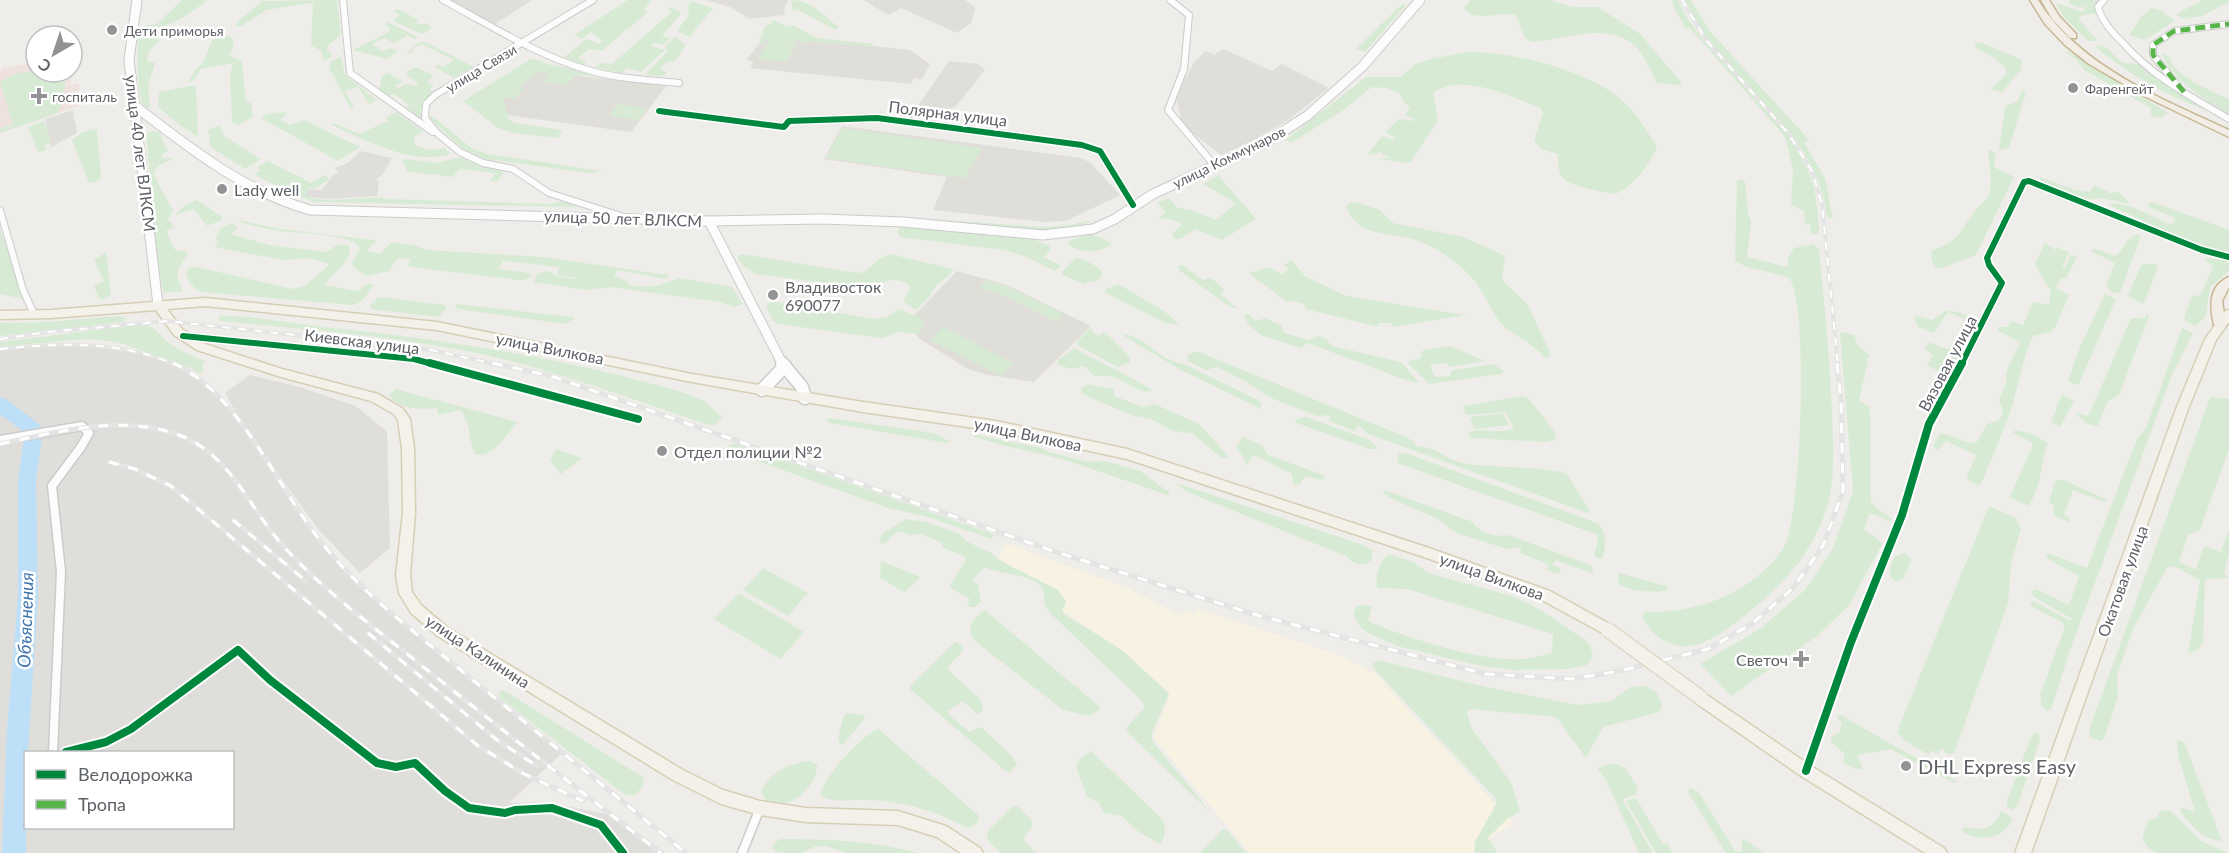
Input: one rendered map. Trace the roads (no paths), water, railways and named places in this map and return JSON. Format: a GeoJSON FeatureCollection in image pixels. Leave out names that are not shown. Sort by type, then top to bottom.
{"type":"FeatureCollection","features":[{"type":"Feature","properties":{"kind":"highway"},"geometry":{"type":"LineString","coordinates":[[2034,0],[2068,43],[2098,65],[2140,90],[2229,134]]}},
{"type":"Feature","properties":{"kind":"highway"},"geometry":{"type":"LineString","coordinates":[[2045,0],[2064,27],[2105,62],[2145,86],[2229,127]]}},
{"type":"Feature","properties":{"kind":"highway"},"geometry":{"type":"LineString","coordinates":[[2220,325],[2215,306],[2216,296],[2229,281]]}},
{"type":"Feature","properties":{"kind":"main road","name":"улица 40 лет ВЛКСМ"},"geometry":{"type":"LineString","coordinates":[[137,0],[129,59],[158,305]]}},
{"type":"Feature","properties":{"kind":"main road","name":"улица Коммунаров"},"geometry":{"type":"LineString","coordinates":[[1133,205],[1268,141],[1320,106],[1362,67],[1420,0]]}},
{"type":"Feature","properties":{"kind":"main road","name":"улица 50 лет ВЛКСМ"},"geometry":{"type":"LineString","coordinates":[[135,105],[164,128],[261,193],[310,210],[709,220],[823,219],[903,222],[1043,235],[1093,229],[1115,219],[1133,205]]}},
{"type":"Feature","properties":{"kind":"main road"},"geometry":{"type":"LineString","coordinates":[[139,134],[152,128],[164,128]]}},
{"type":"Feature","properties":{"kind":"main road"},"geometry":{"type":"LineString","coordinates":[[709,220],[785,366],[802,387],[805,398]]}},
{"type":"Feature","properties":{"kind":"main road","name":"улица Вилкова"},"geometry":{"type":"LineString","coordinates":[[31,314],[218,303],[437,326],[805,398],[985,424],[1126,454],[1516,583],[1575,610],[1608,630],[1806,771],[1939,853]]}},
{"type":"Feature","properties":{"kind":"main road","name":"улица Калинина"},"geometry":{"type":"LineString","coordinates":[[158,305],[168,321],[183,336],[201,347],[374,397],[398,411],[404,419],[408,448],[409,513],[403,575],[406,592],[416,609],[443,632],[678,775],[721,798],[760,808],[806,815],[898,818],[941,831],[975,853]]}},
{"type":"Feature","properties":{"kind":"main road"},"geometry":{"type":"LineString","coordinates":[[0,308],[31,314]]}},
{"type":"Feature","properties":{"kind":"main road"},"geometry":{"type":"LineString","coordinates":[[0,315],[31,314]]}},
{"type":"Feature","properties":{"kind":"main road","name":"Окатовая улица"},"geometry":{"type":"LineString","coordinates":[[2023,853],[2182,409],[2211,339],[2229,314]]}},
{"type":"Feature","properties":{"kind":"main road"},"geometry":{"type":"LineString","coordinates":[[762,390],[785,366]]}},
{"type":"Feature","properties":{"kind":"street"},"geometry":{"type":"LineString","coordinates":[[343,0],[350,72],[425,128],[437,133]]}},
{"type":"Feature","properties":{"kind":"street"},"geometry":{"type":"LineString","coordinates":[[443,0],[525,42],[586,69],[621,77],[679,83]]}},
{"type":"Feature","properties":{"kind":"street","name":"улица Связи"},"geometry":{"type":"LineString","coordinates":[[593,0],[429,100],[424,108],[424,118],[437,133],[460,152],[483,163],[513,169],[549,193],[628,218]]}},
{"type":"Feature","properties":{"kind":"street"},"geometry":{"type":"LineString","coordinates":[[1170,0],[1189,15],[1184,69],[1168,110],[1171,116],[1208,154],[1215,166]]}},
{"type":"Feature","properties":{"kind":"street"},"geometry":{"type":"LineString","coordinates":[[2104,0],[2098,12],[2103,22],[2159,77],[2229,119]]}},
{"type":"Feature","properties":{"kind":"street"},"geometry":{"type":"LineString","coordinates":[[2184,92],[2153,55],[2153,45],[2176,29],[2229,24]]}},
{"type":"Feature","properties":{"kind":"street","name":"Полярная улица"},"geometry":{"type":"LineString","coordinates":[[659,111],[784,127],[789,121],[877,118],[1082,145],[1100,151],[1133,205]]}},
{"type":"Feature","properties":{"kind":"street","name":"Вязовая улица"},"geometry":{"type":"LineString","coordinates":[[1806,771],[1851,642],[1902,515],[1929,424],[1986,319],[2002,283],[1989,265],[1988,258],[2024,182],[2029,181],[2202,250],[2229,257]]}},
{"type":"Feature","properties":{"kind":"street"},"geometry":{"type":"LineString","coordinates":[[0,210],[31,314]]}},
{"type":"Feature","properties":{"kind":"street","name":"Киевская улица"},"geometry":{"type":"LineString","coordinates":[[183,336],[414,359],[638,419]]}},
{"type":"Feature","properties":{"kind":"street"},"geometry":{"type":"LineString","coordinates":[[0,440],[82,426],[89,433],[79,453],[59,474],[52,486],[61,572],[53,751]]}},
{"type":"Feature","properties":{"kind":"street"},"geometry":{"type":"LineString","coordinates":[[73,751],[106,742],[131,729],[238,650],[270,680],[377,764],[389,768],[402,768],[415,763],[445,791],[469,808],[505,813],[552,808],[601,825],[623,853]]}},
{"type":"Feature","properties":{"kind":"street"},"geometry":{"type":"LineString","coordinates":[[742,853],[760,808]]}},
{"type":"Feature","properties":{"kind":"waterway","name":"Объяснения"},"geometry":{"type":"LineString","coordinates":[[0,404],[34,430],[27,480],[28,596],[18,730],[14,853]]}},
{"type":"Feature","properties":{"kind":"railway"},"geometry":{"type":"LineString","coordinates":[[1682,0],[1707,41],[1788,133],[1812,171],[1822,205],[1838,365]]}},
{"type":"Feature","properties":{"kind":"railway"},"geometry":{"type":"LineString","coordinates":[[0,339],[48,332],[168,321],[431,350],[500,365]]}},
{"type":"Feature","properties":{"kind":"railway"},"geometry":{"type":"LineString","coordinates":[[0,349],[45,345],[89,345],[133,351],[176,365]]}},
{"type":"Feature","properties":{"kind":"railway"},"geometry":{"type":"LineString","coordinates":[[173,363],[195,376],[234,414],[313,531],[366,591],[686,853]]}},
{"type":"Feature","properties":{"kind":"railway"},"geometry":{"type":"LineString","coordinates":[[493,363],[551,376],[1056,552],[1260,616],[1486,674],[1573,679],[1619,671],[1708,649],[1753,623],[1793,588],[1823,546],[1843,491],[1841,401],[1837,363]]}},
{"type":"Feature","properties":{"kind":"railway"},"geometry":{"type":"LineString","coordinates":[[0,444],[66,430],[112,425],[157,429],[179,435],[197,444],[226,469],[285,548],[335,596],[661,853]]}},
{"type":"Feature","properties":{"kind":"railway"},"geometry":{"type":"LineString","coordinates":[[109,462],[135,469],[171,486],[477,745],[524,774],[583,801]]}},
{"type":"Feature","properties":{"kind":"railway"},"geometry":{"type":"LineString","coordinates":[[233,520],[306,581]]}},
{"type":"Feature","properties":{"kind":"railway"},"geometry":{"type":"LineString","coordinates":[[368,633],[497,740],[537,766]]}},
{"type":"Feature","properties":{"kind":"place","name":"Дети приморья"},"geometry":{"type":"Point","coordinates":[112,30]}},
{"type":"Feature","properties":{"kind":"place","name":"Фаренгейт"},"geometry":{"type":"Point","coordinates":[2073,88]}},
{"type":"Feature","properties":{"kind":"place","name":"госпиталь"},"geometry":{"type":"Point","coordinates":[39,96]}},
{"type":"Feature","properties":{"kind":"place","name":"Lady well"},"geometry":{"type":"Point","coordinates":[222,189]}},
{"type":"Feature","properties":{"kind":"place","name":"Владивосток 690077"},"geometry":{"type":"Point","coordinates":[773,295]}},
{"type":"Feature","properties":{"kind":"place","name":"Отдел полиции №2"},"geometry":{"type":"Point","coordinates":[662,451]}},
{"type":"Feature","properties":{"kind":"place","name":"Светоч"},"geometry":{"type":"Point","coordinates":[1801,659]}},
{"type":"Feature","properties":{"kind":"place","name":"DHL Express Easy"},"geometry":{"type":"Point","coordinates":[1906,766]}}]}
